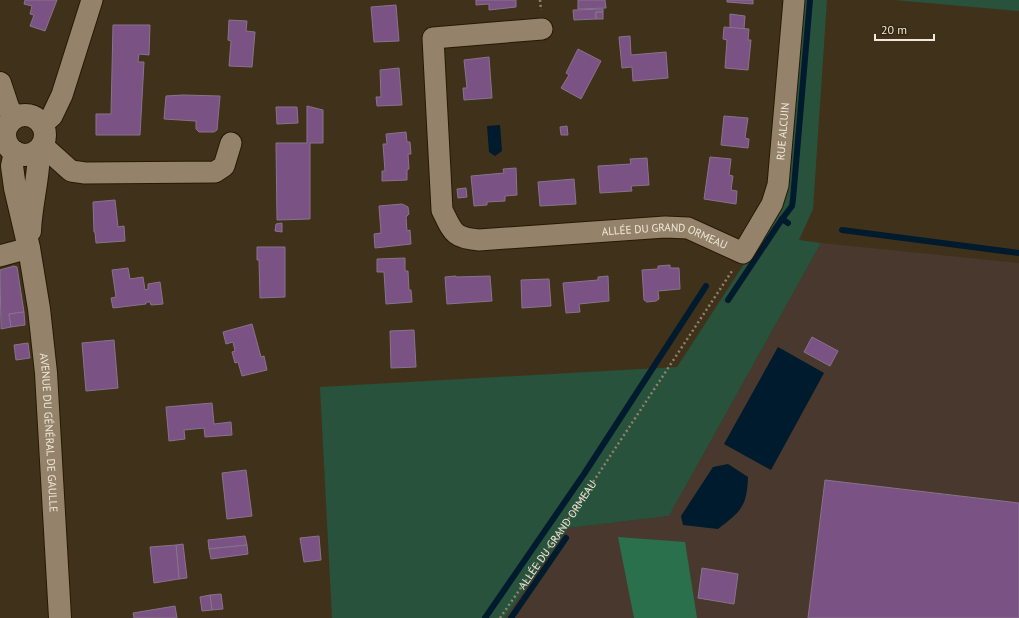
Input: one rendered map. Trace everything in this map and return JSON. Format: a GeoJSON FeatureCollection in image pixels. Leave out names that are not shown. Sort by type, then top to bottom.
{"type":"FeatureCollection","features":[{"type":"Feature","properties":{"kind":"street"},"geometry":{"type":"LineString","coordinates":[[92,0],[62,95],[41,140],[28,155],[15,152],[6,142],[5,136],[9,123],[14,118],[20,116],[32,116],[41,140],[70,171],[85,173],[215,172],[224,166],[231,143]]}},
{"type":"Feature","properties":{"kind":"street","name":"RUE ALCUIN"},"geometry":{"type":"LineString","coordinates":[[743,253],[772,204],[778,185],[794,0]]}},
{"type":"Feature","properties":{"kind":"street","name":"ALLÉE DU GRAND ORMEAU"},"geometry":{"type":"LineString","coordinates":[[542,29],[434,38],[442,210],[451,228],[463,239],[479,240],[665,227],[688,228],[743,253]]}},
{"type":"Feature","properties":{"kind":"street"},"geometry":{"type":"LineString","coordinates":[[0,83],[8,107],[14,118]]}},
{"type":"Feature","properties":{"kind":"street","name":"AVENUE DU GÉNÉRAL DE GAULLE"},"geometry":{"type":"LineString","coordinates":[[29,248],[31,215],[39,165],[41,140]]}},
{"type":"Feature","properties":{"kind":"street","name":"AVENUE DU GÉNÉRAL DE GAULLE"},"geometry":{"type":"LineString","coordinates":[[15,152],[12,166],[15,188],[29,248],[40,309],[45,366],[60,618]]}},
{"type":"Feature","properties":{"kind":"street"},"geometry":{"type":"LineString","coordinates":[[0,256],[29,248]]}},
{"type":"Feature","properties":{"kind":"path","name":"ALLÉE DU GRAND ORMEAU"},"geometry":{"type":"LineString","coordinates":[[500,618],[574,511],[743,253]]}},
{"type":"Feature","properties":{"kind":"shaded area"},"geometry":{"type":"Polygon","coordinates":[[[821,243],[1019,263],[1019,618],[505,618],[568,528],[669,516],[821,243]]]}},
{"type":"Feature","properties":{"kind":"green space"},"geometry":{"type":"Polygon","coordinates":[[[802,0],[827,0],[813,209],[799,240],[821,243],[669,516],[568,528],[505,618],[332,618],[320,387],[677,367],[783,204],[789,173],[802,0]]]}},
{"type":"Feature","properties":{"kind":"green space"},"geometry":{"type":"Polygon","coordinates":[[[894,0],[1019,0],[1019,11],[894,0]]]}},
{"type":"Feature","properties":{"kind":"green space"},"geometry":{"type":"Polygon","coordinates":[[[618,537],[685,542],[697,618],[634,618],[618,537]]]}},
{"type":"Feature","properties":{"kind":"water"},"geometry":{"type":"Polygon","coordinates":[[[500,125],[502,151],[495,156],[489,152],[487,126],[500,125]]]}},
{"type":"Feature","properties":{"kind":"water"},"geometry":{"type":"Polygon","coordinates":[[[778,347],[824,373],[771,470],[724,444],[778,347]]]}},
{"type":"Feature","properties":{"kind":"water"},"geometry":{"type":"Polygon","coordinates":[[[728,464],[748,477],[746,495],[741,508],[732,518],[718,529],[683,525],[681,516],[713,467],[728,464]]]}},
{"type":"Feature","properties":{"kind":"building"},"geometry":{"type":"Polygon","coordinates":[[[25,0],[57,0],[45,31],[30,26],[34,15],[30,14],[32,6],[24,4],[25,0]]]}},
{"type":"Feature","properties":{"kind":"building"},"geometry":{"type":"Polygon","coordinates":[[[476,0],[516,0],[516,7],[489,10],[489,4],[476,5],[476,0]]]}},
{"type":"Feature","properties":{"kind":"building"},"geometry":{"type":"Polygon","coordinates":[[[578,0],[605,0],[606,8],[578,9],[578,0]]]}},
{"type":"Feature","properties":{"kind":"building"},"geometry":{"type":"Polygon","coordinates":[[[727,0],[753,0],[753,4],[727,2],[727,0]]]}},
{"type":"Feature","properties":{"kind":"building"},"geometry":{"type":"Polygon","coordinates":[[[396,5],[399,41],[374,42],[371,7],[396,5]]]}},
{"type":"Feature","properties":{"kind":"building"},"geometry":{"type":"Polygon","coordinates":[[[603,9],[603,12],[596,12],[596,19],[574,20],[573,10],[603,9]]]}},
{"type":"Feature","properties":{"kind":"building"},"geometry":{"type":"Polygon","coordinates":[[[596,12],[603,12],[603,19],[596,19],[596,12]]]}},
{"type":"Feature","properties":{"kind":"building"},"geometry":{"type":"Polygon","coordinates":[[[730,14],[745,16],[744,29],[730,28],[730,14]]]}},
{"type":"Feature","properties":{"kind":"building"},"geometry":{"type":"Polygon","coordinates":[[[229,20],[247,21],[246,31],[255,32],[252,67],[229,66],[231,41],[228,40],[229,20]]]}},
{"type":"Feature","properties":{"kind":"building"},"geometry":{"type":"Polygon","coordinates":[[[113,25],[150,25],[149,55],[139,54],[138,62],[144,62],[140,135],[96,135],[96,114],[111,114],[113,25]]]}},
{"type":"Feature","properties":{"kind":"building"},"geometry":{"type":"Polygon","coordinates":[[[724,27],[749,29],[748,40],[751,40],[748,70],[725,68],[727,40],[723,39],[724,27]]]}},
{"type":"Feature","properties":{"kind":"building"},"geometry":{"type":"Polygon","coordinates":[[[630,36],[631,55],[666,52],[668,78],[633,81],[632,67],[622,68],[619,37],[630,36]]]}},
{"type":"Feature","properties":{"kind":"building"},"geometry":{"type":"Polygon","coordinates":[[[578,49],[601,61],[581,99],[561,88],[569,75],[566,73],[578,49]]]}},
{"type":"Feature","properties":{"kind":"building"},"geometry":{"type":"Polygon","coordinates":[[[489,57],[492,98],[464,100],[463,88],[467,88],[464,60],[489,57]]]}},
{"type":"Feature","properties":{"kind":"building"},"geometry":{"type":"Polygon","coordinates":[[[399,68],[402,105],[377,106],[376,97],[381,97],[380,70],[399,68]]]}},
{"type":"Feature","properties":{"kind":"building"},"geometry":{"type":"Polygon","coordinates":[[[166,96],[220,96],[217,130],[214,132],[199,132],[196,129],[196,121],[164,119],[166,96]]]}},
{"type":"Feature","properties":{"kind":"building"},"geometry":{"type":"Polygon","coordinates":[[[307,106],[323,110],[323,143],[310,143],[310,219],[277,220],[276,143],[307,143],[307,106]]]}},
{"type":"Feature","properties":{"kind":"building"},"geometry":{"type":"Polygon","coordinates":[[[276,107],[297,107],[298,123],[277,124],[276,107]]]}},
{"type":"Feature","properties":{"kind":"building"},"geometry":{"type":"Polygon","coordinates":[[[724,116],[748,118],[745,138],[749,139],[748,148],[721,145],[724,116]]]}},
{"type":"Feature","properties":{"kind":"building"},"geometry":{"type":"Polygon","coordinates":[[[567,126],[568,135],[561,135],[560,127],[567,126]]]}},
{"type":"Feature","properties":{"kind":"building"},"geometry":{"type":"Polygon","coordinates":[[[406,132],[407,142],[410,142],[411,154],[408,154],[409,169],[407,170],[407,180],[382,181],[382,171],[385,171],[383,144],[387,144],[386,134],[406,132]]]}},
{"type":"Feature","properties":{"kind":"building"},"geometry":{"type":"Polygon","coordinates":[[[710,157],[731,159],[729,175],[733,176],[731,190],[737,191],[736,204],[704,199],[710,157]]]}},
{"type":"Feature","properties":{"kind":"building"},"geometry":{"type":"Polygon","coordinates":[[[647,158],[649,185],[631,186],[632,191],[600,193],[598,166],[631,164],[630,159],[647,158]]]}},
{"type":"Feature","properties":{"kind":"building"},"geometry":{"type":"Polygon","coordinates":[[[516,168],[517,195],[505,196],[505,201],[487,202],[487,205],[474,206],[471,176],[504,173],[503,169],[516,168]]]}},
{"type":"Feature","properties":{"kind":"building"},"geometry":{"type":"Polygon","coordinates":[[[574,179],[576,204],[540,206],[538,182],[574,179]]]}},
{"type":"Feature","properties":{"kind":"building"},"geometry":{"type":"Polygon","coordinates":[[[466,188],[467,197],[458,198],[457,189],[466,188]]]}},
{"type":"Feature","properties":{"kind":"building"},"geometry":{"type":"Polygon","coordinates":[[[115,200],[118,227],[124,226],[125,241],[96,243],[93,202],[115,200]]]}},
{"type":"Feature","properties":{"kind":"building"},"geometry":{"type":"Polygon","coordinates":[[[402,204],[408,207],[409,214],[406,217],[407,231],[410,230],[411,244],[375,248],[374,234],[381,233],[379,206],[402,204]]]}},
{"type":"Feature","properties":{"kind":"building"},"geometry":{"type":"Polygon","coordinates":[[[282,223],[282,232],[275,231],[276,224],[282,223]]]}},
{"type":"Feature","properties":{"kind":"building"},"geometry":{"type":"Polygon","coordinates":[[[257,247],[285,247],[285,297],[260,298],[259,260],[257,260],[257,247]]]}},
{"type":"Feature","properties":{"kind":"building"},"geometry":{"type":"Polygon","coordinates":[[[405,258],[405,271],[408,271],[409,290],[411,290],[412,302],[386,304],[384,272],[377,272],[377,259],[405,258]]]}},
{"type":"Feature","properties":{"kind":"building"},"geometry":{"type":"Polygon","coordinates":[[[670,265],[670,268],[679,268],[680,289],[658,291],[659,299],[656,301],[647,302],[644,300],[642,270],[658,269],[658,266],[670,265]]]}},
{"type":"Feature","properties":{"kind":"building"},"geometry":{"type":"Polygon","coordinates":[[[14,266],[17,267],[24,312],[9,314],[11,327],[1,329],[0,270],[14,266]]]}},
{"type":"Feature","properties":{"kind":"building"},"geometry":{"type":"Polygon","coordinates":[[[128,268],[130,279],[143,277],[145,290],[148,289],[148,284],[160,282],[163,304],[151,305],[150,302],[146,302],[146,304],[113,308],[111,298],[116,297],[112,270],[128,268]]]}},
{"type":"Feature","properties":{"kind":"building"},"geometry":{"type":"Polygon","coordinates":[[[490,276],[492,301],[447,304],[445,277],[490,276]]]}},
{"type":"Feature","properties":{"kind":"building"},"geometry":{"type":"Polygon","coordinates":[[[608,276],[609,301],[579,304],[580,312],[566,313],[563,283],[598,280],[598,277],[608,276]]]}},
{"type":"Feature","properties":{"kind":"building"},"geometry":{"type":"Polygon","coordinates":[[[549,279],[551,306],[522,308],[521,280],[549,279]]]}},
{"type":"Feature","properties":{"kind":"building"},"geometry":{"type":"Polygon","coordinates":[[[24,312],[25,325],[11,327],[9,314],[24,312]]]}},
{"type":"Feature","properties":{"kind":"building"},"geometry":{"type":"Polygon","coordinates":[[[252,324],[261,357],[264,356],[267,370],[242,376],[238,362],[235,363],[232,352],[235,351],[233,342],[226,344],[223,332],[252,324]]]}},
{"type":"Feature","properties":{"kind":"building"},"geometry":{"type":"Polygon","coordinates":[[[414,330],[416,367],[391,368],[390,331],[414,330]]]}},
{"type":"Feature","properties":{"kind":"building"},"geometry":{"type":"Polygon","coordinates":[[[812,337],[838,351],[830,366],[804,352],[812,337]]]}},
{"type":"Feature","properties":{"kind":"building"},"geometry":{"type":"Polygon","coordinates":[[[114,340],[118,388],[86,391],[82,343],[114,340]]]}},
{"type":"Feature","properties":{"kind":"building"},"geometry":{"type":"Polygon","coordinates":[[[28,343],[30,358],[16,360],[14,345],[28,343]]]}},
{"type":"Feature","properties":{"kind":"building"},"geometry":{"type":"Polygon","coordinates":[[[212,403],[214,424],[231,422],[232,435],[205,437],[204,428],[184,430],[185,439],[169,441],[166,407],[212,403]]]}},
{"type":"Feature","properties":{"kind":"building"},"geometry":{"type":"Polygon","coordinates":[[[246,470],[252,516],[227,519],[222,473],[246,470]]]}},
{"type":"Feature","properties":{"kind":"building"},"geometry":{"type":"Polygon","coordinates":[[[825,480],[1019,503],[1019,618],[808,618],[825,480]]]}},
{"type":"Feature","properties":{"kind":"building"},"geometry":{"type":"Polygon","coordinates":[[[245,536],[247,545],[209,549],[208,540],[245,536]]]}},
{"type":"Feature","properties":{"kind":"building"},"geometry":{"type":"Polygon","coordinates":[[[319,536],[321,560],[304,562],[300,538],[319,536]]]}},
{"type":"Feature","properties":{"kind":"building"},"geometry":{"type":"Polygon","coordinates":[[[183,544],[187,578],[179,579],[176,545],[183,544]]]}},
{"type":"Feature","properties":{"kind":"building"},"geometry":{"type":"Polygon","coordinates":[[[176,545],[179,579],[154,583],[150,547],[176,545]]]}},
{"type":"Feature","properties":{"kind":"building"},"geometry":{"type":"Polygon","coordinates":[[[247,545],[248,554],[211,559],[209,549],[247,545]]]}},
{"type":"Feature","properties":{"kind":"building"},"geometry":{"type":"Polygon","coordinates":[[[702,568],[738,574],[734,604],[698,598],[702,568]]]}},
{"type":"Feature","properties":{"kind":"building"},"geometry":{"type":"Polygon","coordinates":[[[221,594],[223,609],[212,610],[210,595],[221,594]]]}},
{"type":"Feature","properties":{"kind":"building"},"geometry":{"type":"Polygon","coordinates":[[[210,595],[212,610],[202,611],[200,597],[210,595]]]}},
{"type":"Feature","properties":{"kind":"building"},"geometry":{"type":"Polygon","coordinates":[[[175,606],[177,618],[134,618],[133,613],[175,606]]]}},
{"type":"Feature","properties":{"kind":"waterway"},"geometry":{"type":"LineString","coordinates":[[782,219],[792,206],[793,199],[810,0]]}},
{"type":"Feature","properties":{"kind":"waterway"},"geometry":{"type":"LineString","coordinates":[[728,300],[782,219],[788,223]]}},
{"type":"Feature","properties":{"kind":"waterway"},"geometry":{"type":"LineString","coordinates":[[842,230],[1019,253]]}},
{"type":"Feature","properties":{"kind":"waterway"},"geometry":{"type":"LineString","coordinates":[[485,618],[584,474],[706,286]]}},
{"type":"Feature","properties":{"kind":"waterway"},"geometry":{"type":"LineString","coordinates":[[511,618],[566,538]]}}]}
